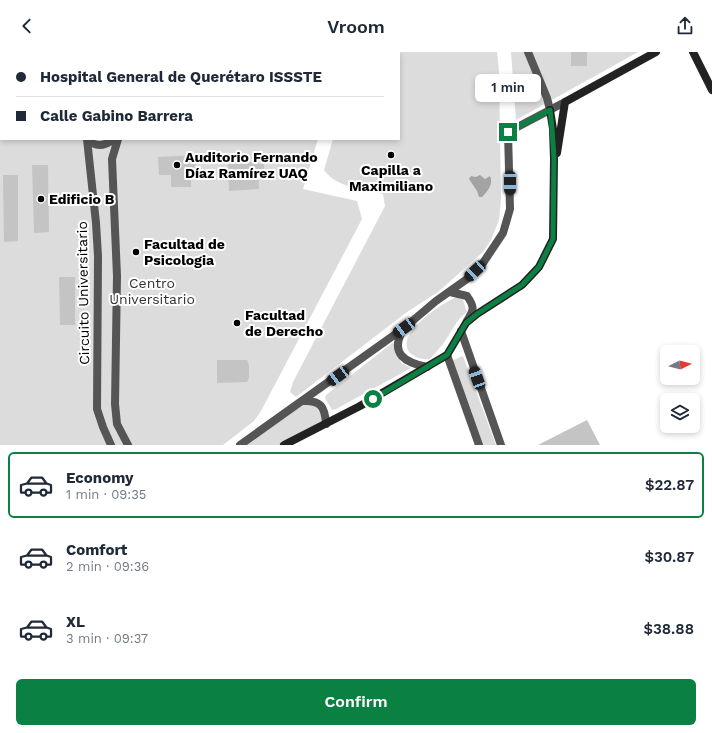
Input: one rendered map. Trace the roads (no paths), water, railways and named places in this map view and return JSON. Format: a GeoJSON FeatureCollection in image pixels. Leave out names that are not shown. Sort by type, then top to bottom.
{"type":"FeatureCollection","features":[{"type":"Feature","properties":{"kind":"street"},"geometry":{"type":"LineString","coordinates":[[466,323],[477,314],[522,285],[539,267],[553,239],[554,158],[550,110],[547,98],[528,52]]}},
{"type":"Feature","properties":{"kind":"street"},"geometry":{"type":"LineString","coordinates":[[240,445],[404,328],[467,279],[483,263],[503,233],[510,209],[508,132],[656,52]]}},
{"type":"Feature","properties":{"kind":"street"},"geometry":{"type":"LineString","coordinates":[[693,52],[712,90]]}},
{"type":"Feature","properties":{"kind":"street"},"geometry":{"type":"LineString","coordinates":[[554,158],[557,151],[566,102]]}},
{"type":"Feature","properties":{"kind":"street","name":"Circuito Universitario"},"geometry":{"type":"LineString","coordinates":[[87,140],[98,256],[97,409],[102,427],[112,445]]}},
{"type":"Feature","properties":{"kind":"street"},"geometry":{"type":"LineString","coordinates":[[88,140],[92,144],[99,146],[108,144],[113,140]]}},
{"type":"Feature","properties":{"kind":"street"},"geometry":{"type":"LineString","coordinates":[[118,140],[112,159],[117,276],[115,404],[117,424],[128,445]]}},
{"type":"Feature","properties":{"kind":"street"},"geometry":{"type":"LineString","coordinates":[[284,445],[360,406],[447,355],[473,312],[472,304],[467,296],[450,292]]}},
{"type":"Feature","properties":{"kind":"street"},"geometry":{"type":"LineString","coordinates":[[404,328],[399,336],[398,346],[401,355],[408,362],[428,367]]}},
{"type":"Feature","properties":{"kind":"street"},"geometry":{"type":"LineString","coordinates":[[461,331],[501,445]]}},
{"type":"Feature","properties":{"kind":"street"},"geometry":{"type":"LineString","coordinates":[[447,355],[479,445]]}},
{"type":"Feature","properties":{"kind":"street"},"geometry":{"type":"LineString","coordinates":[[303,401],[313,400],[320,404],[324,410],[326,424]]}},
{"type":"Feature","properties":{"kind":"place","name":"Capilla a Maximiliano"},"geometry":{"type":"Point","coordinates":[391,155]}},
{"type":"Feature","properties":{"kind":"place","name":"Auditorio Fernando Díaz Ramírez UAQ"},"geometry":{"type":"Point","coordinates":[177,165]}},
{"type":"Feature","properties":{"kind":"place","name":"Edificio B"},"geometry":{"type":"Point","coordinates":[41,199]}},
{"type":"Feature","properties":{"kind":"place","name":"Facultad de Psicologia"},"geometry":{"type":"Point","coordinates":[136,252]}},
{"type":"Feature","properties":{"kind":"place","name":"Facultad de Derecho"},"geometry":{"type":"Point","coordinates":[237,323]}},
{"type":"Feature","properties":{"kind":"park label","name":"Centro Universitario"},"geometry":{"type":"Point","coordinates":[152,292]}}]}
